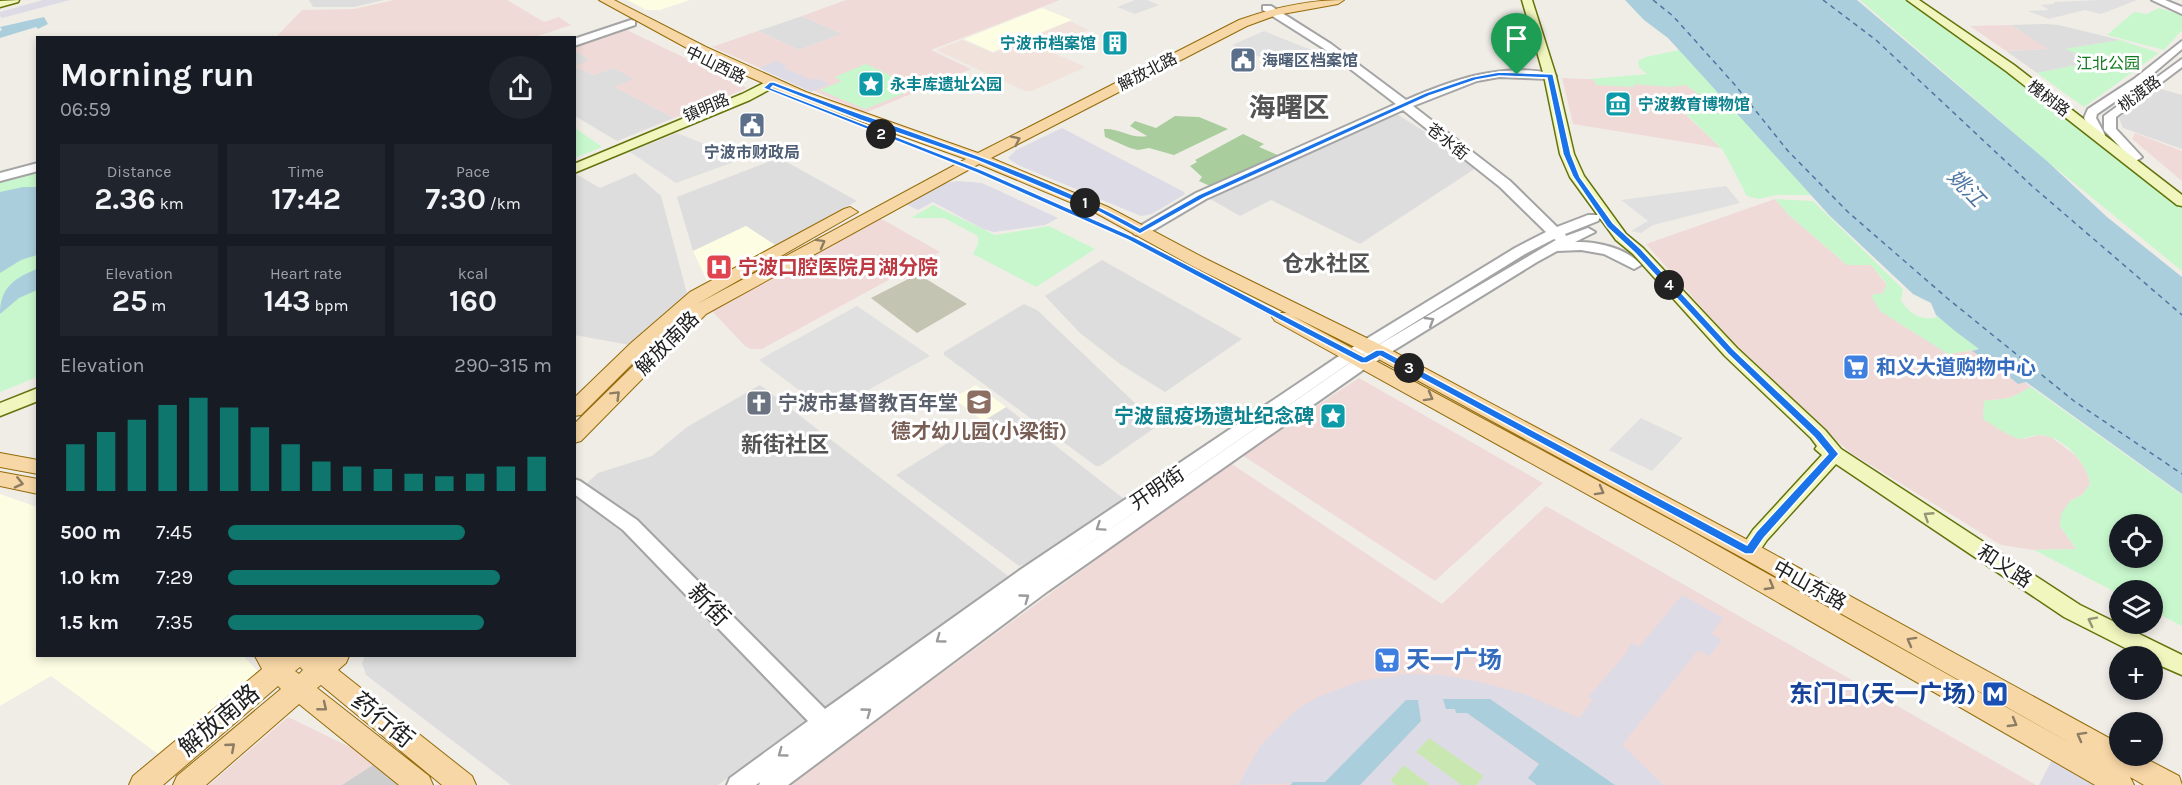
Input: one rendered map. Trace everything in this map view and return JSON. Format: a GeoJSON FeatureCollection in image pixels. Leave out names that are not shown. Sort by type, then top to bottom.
{"type":"FeatureCollection","features":[{"type":"Feature","properties":{"kind":"main road"},"geometry":{"type":"LineString","coordinates":[[0,4],[14,0]]}},
{"type":"Feature","properties":{"kind":"main road","name":"解放北路"},"geometry":{"type":"LineString","coordinates":[[963,159],[1217,35],[1271,10],[1305,0]]}},
{"type":"Feature","properties":{"kind":"main road","name":"解放北路"},"geometry":{"type":"LineString","coordinates":[[1271,10],[1338,0]]}},
{"type":"Feature","properties":{"kind":"main road","name":"和义路"},"geometry":{"type":"LineString","coordinates":[[1515,0],[1544,76],[1576,177],[1610,225],[1638,251],[1731,352],[1818,434],[1834,454]]}},
{"type":"Feature","properties":{"kind":"main road","name":"和义路"},"geometry":{"type":"LineString","coordinates":[[1527,0],[1544,76],[1557,154],[1566,177],[1597,223],[1715,353],[1803,437],[1834,454],[2072,610],[2182,666]]}},
{"type":"Feature","properties":{"kind":"main road","name":"槐树路"},"geometry":{"type":"LineString","coordinates":[[1912,0],[2010,68],[2099,135],[2182,202]]}},
{"type":"Feature","properties":{"kind":"main road","name":"槐树路"},"geometry":{"type":"LineString","coordinates":[[1927,0],[2090,117],[2182,194]]}},
{"type":"Feature","properties":{"kind":"main road","name":"中山西路"},"geometry":{"type":"LineString","coordinates":[[600,2],[631,22],[766,85],[863,118],[963,159]]}},
{"type":"Feature","properties":{"kind":"main road","name":"中山西路"},"geometry":{"type":"LineString","coordinates":[[600,2],[691,45],[766,85]]}},
{"type":"Feature","properties":{"kind":"main road","name":"镇明路"},"geometry":{"type":"LineString","coordinates":[[576,161],[766,85]]}},
{"type":"Feature","properties":{"kind":"main road","name":"镇明路"},"geometry":{"type":"LineString","coordinates":[[576,168],[766,85]]}},
{"type":"Feature","properties":{"kind":"main road","name":"中山东路"},"geometry":{"type":"LineString","coordinates":[[963,159],[1101,210],[1140,231],[1365,353],[2120,785]]}},
{"type":"Feature","properties":{"kind":"main road","name":"中山东路"},"geometry":{"type":"LineString","coordinates":[[963,159],[1365,353],[1749,551],[2169,785]]}},
{"type":"Feature","properties":{"kind":"main road","name":"解放南路"},"geometry":{"type":"LineString","coordinates":[[576,408],[638,347],[696,296],[780,249],[963,159]]}},
{"type":"Feature","properties":{"kind":"main road","name":"解放南路"},"geometry":{"type":"LineString","coordinates":[[576,434],[700,310],[963,159]]}},
{"type":"Feature","properties":{"kind":"main road"},"geometry":{"type":"LineString","coordinates":[[0,399],[36,385]]}},
{"type":"Feature","properties":{"kind":"main road"},"geometry":{"type":"LineString","coordinates":[[0,410],[36,395]]}},
{"type":"Feature","properties":{"kind":"main road"},"geometry":{"type":"LineString","coordinates":[[1749,551],[1760,535],[1834,454]]}},
{"type":"Feature","properties":{"kind":"main road"},"geometry":{"type":"LineString","coordinates":[[0,460],[36,467]]}},
{"type":"Feature","properties":{"kind":"main road"},"geometry":{"type":"LineString","coordinates":[[0,479],[36,487]]}},
{"type":"Feature","properties":{"kind":"main road","name":"解放南路"},"geometry":{"type":"LineString","coordinates":[[187,785],[299,688],[320,660]]}},
{"type":"Feature","properties":{"kind":"main road","name":"药行街"},"geometry":{"type":"LineString","coordinates":[[320,660],[462,785]]}},
{"type":"Feature","properties":{"kind":"main road","name":"解放南路"},"geometry":{"type":"LineString","coordinates":[[142,785],[280,661]]}},
{"type":"Feature","properties":{"kind":"main road","name":"药行街"},"geometry":{"type":"LineString","coordinates":[[280,661],[299,688],[419,785]]}},
{"type":"Feature","properties":{"kind":"street"},"geometry":{"type":"LineString","coordinates":[[2157,0],[2182,10]]}},
{"type":"Feature","properties":{"kind":"street"},"geometry":{"type":"LineString","coordinates":[[2168,0],[2182,6]]}},
{"type":"Feature","properties":{"kind":"street","name":"苍水街"},"geometry":{"type":"LineString","coordinates":[[1271,10],[1327,46],[1505,184],[1559,237]]}},
{"type":"Feature","properties":{"kind":"street"},"geometry":{"type":"LineString","coordinates":[[576,42],[631,22]]}},
{"type":"Feature","properties":{"kind":"street","name":"桃渡路"},"geometry":{"type":"LineString","coordinates":[[2090,117],[2092,112],[2138,81],[2182,44]]}},
{"type":"Feature","properties":{"kind":"street","name":"桃渡路"},"geometry":{"type":"LineString","coordinates":[[2136,157],[2110,130],[2110,116],[2182,62]]}},
{"type":"Feature","properties":{"kind":"street"},"geometry":{"type":"LineString","coordinates":[[1140,231],[1201,196],[1402,105],[1475,78],[1499,74],[1544,76]]}},
{"type":"Feature","properties":{"kind":"street"},"geometry":{"type":"LineString","coordinates":[[2090,117],[2099,135]]}},
{"type":"Feature","properties":{"kind":"street"},"geometry":{"type":"LineString","coordinates":[[0,177],[36,168]]}},
{"type":"Feature","properties":{"kind":"street","name":"开明街"},"geometry":{"type":"LineString","coordinates":[[738,785],[830,729],[1041,586],[1365,353],[1489,270],[1559,237],[1597,223]]}},
{"type":"Feature","properties":{"kind":"street","name":"开明街"},"geometry":{"type":"LineString","coordinates":[[1365,353],[1546,251],[1559,237]]}},
{"type":"Feature","properties":{"kind":"street"},"geometry":{"type":"LineString","coordinates":[[1546,251],[1571,246],[1588,247],[1617,255],[1634,265]]}},
{"type":"Feature","properties":{"kind":"street","name":"新街"},"geometry":{"type":"LineString","coordinates":[[576,486],[630,525],[830,729]]}},
{"type":"Feature","properties":{"kind":"street","name":"开明街"},"geometry":{"type":"LineString","coordinates":[[770,785],[830,729]]}},
{"type":"Feature","properties":{"kind":"shaded area"},"geometry":{"type":"Polygon","coordinates":[[[43,0],[70,0],[2,18],[0,16],[0,12],[43,0]]]}},
{"type":"Feature","properties":{"kind":"shaded area"},"geometry":{"type":"Polygon","coordinates":[[[309,0],[384,0],[354,7],[313,7],[309,0]]]}},
{"type":"Feature","properties":{"kind":"shaded area"},"geometry":{"type":"Polygon","coordinates":[[[394,0],[507,0],[544,22],[559,17],[571,25],[538,36],[277,36],[302,10],[354,9],[394,0]]]}},
{"type":"Feature","properties":{"kind":"shaded area"},"geometry":{"type":"Polygon","coordinates":[[[627,0],[690,0],[660,10],[646,10],[627,0]]]}},
{"type":"Feature","properties":{"kind":"shaded area"},"geometry":{"type":"Polygon","coordinates":[[[846,0],[1060,0],[931,50],[971,69],[865,113],[712,47],[758,31],[799,50],[842,34],[802,16],[846,0]]]}},
{"type":"Feature","properties":{"kind":"shaded area"},"geometry":{"type":"Polygon","coordinates":[[[1135,0],[1147,0],[1159,5],[1135,14],[1117,7],[1135,0]]]}},
{"type":"Feature","properties":{"kind":"shaded area"},"geometry":{"type":"Polygon","coordinates":[[[2137,0],[2101,14],[2085,10],[2049,19],[2028,11],[2049,10],[2041,5],[2054,4],[2054,2],[2137,0]]]}},
{"type":"Feature","properties":{"kind":"shaded area"},"geometry":{"type":"Polygon","coordinates":[[[1042,8],[1072,20],[993,52],[964,39],[1042,8]]]}},
{"type":"Feature","properties":{"kind":"shaded area"},"geometry":{"type":"Polygon","coordinates":[[[802,16],[843,34],[799,50],[758,31],[802,16]]]}},
{"type":"Feature","properties":{"kind":"shaded area"},"geometry":{"type":"Polygon","coordinates":[[[1070,21],[1089,30],[1044,49],[1086,67],[1032,91],[1025,91],[936,50],[962,40],[993,53],[1070,21]]]}},
{"type":"Feature","properties":{"kind":"shaded area"},"geometry":{"type":"Polygon","coordinates":[[[2011,25],[2059,25],[2120,40],[2066,49],[2089,58],[2082,64],[2037,73],[2006,51],[2047,49],[2011,25]]]}},
{"type":"Feature","properties":{"kind":"shaded area"},"geometry":{"type":"Polygon","coordinates":[[[2011,25],[2048,49],[2006,51],[1970,26],[2011,25]]]}},
{"type":"Feature","properties":{"kind":"shaded area"},"geometry":{"type":"Polygon","coordinates":[[[625,29],[747,88],[674,118],[614,87],[634,79],[614,68],[593,75],[576,66],[590,60],[576,52],[576,45],[625,29]]]}},
{"type":"Feature","properties":{"kind":"shaded area"},"geometry":{"type":"Polygon","coordinates":[[[1264,31],[1319,53],[1286,68],[1232,45],[1264,31]]]}},
{"type":"Feature","properties":{"kind":"shaded area"},"geometry":{"type":"Polygon","coordinates":[[[576,52],[591,60],[576,66],[576,52]]]}},
{"type":"Feature","properties":{"kind":"shaded area"},"geometry":{"type":"Polygon","coordinates":[[[777,61],[787,66],[784,68],[811,80],[816,78],[829,84],[811,92],[759,68],[777,61]]]}},
{"type":"Feature","properties":{"kind":"shaded area"},"geometry":{"type":"Polygon","coordinates":[[[576,66],[593,75],[614,68],[635,79],[615,87],[674,118],[617,141],[576,117],[576,66]]]}},
{"type":"Feature","properties":{"kind":"shaded area"},"geometry":{"type":"Polygon","coordinates":[[[1562,78],[1685,83],[1716,100],[1683,112],[1721,148],[1573,124],[1562,78]]]}},
{"type":"Feature","properties":{"kind":"shaded area"},"geometry":{"type":"Polygon","coordinates":[[[2157,88],[2182,95],[2182,149],[2123,128],[2119,118],[2157,88]]]}},
{"type":"Feature","properties":{"kind":"shaded area"},"geometry":{"type":"Polygon","coordinates":[[[1392,111],[1479,166],[1360,244],[1271,200],[1240,216],[1205,196],[1392,111]]]}},
{"type":"Feature","properties":{"kind":"shaded area"},"geometry":{"type":"Polygon","coordinates":[[[1062,128],[1185,194],[1152,214],[1141,216],[1018,165],[1008,158],[1016,150],[1062,128]]]}},
{"type":"Feature","properties":{"kind":"shaded area"},"geometry":{"type":"Polygon","coordinates":[[[677,133],[742,159],[676,183],[630,152],[677,133]]]}},
{"type":"Feature","properties":{"kind":"shaded area"},"geometry":{"type":"Polygon","coordinates":[[[2135,133],[2182,151],[2182,181],[2132,139],[2135,133]]]}},
{"type":"Feature","properties":{"kind":"shaded area"},"geometry":{"type":"Polygon","coordinates":[[[773,160],[783,160],[857,201],[775,245],[746,226],[693,251],[677,197],[773,160]]]}},
{"type":"Feature","properties":{"kind":"shaded area"},"geometry":{"type":"Polygon","coordinates":[[[635,173],[661,196],[689,301],[635,346],[576,335],[576,174],[600,188],[635,173]]]}},
{"type":"Feature","properties":{"kind":"shaded area"},"geometry":{"type":"Polygon","coordinates":[[[958,181],[982,183],[1058,218],[1045,225],[994,232],[983,229],[933,202],[918,210],[905,204],[946,183],[958,181]]]}},
{"type":"Feature","properties":{"kind":"shaded area"},"geometry":{"type":"Polygon","coordinates":[[[1726,186],[1740,203],[1653,225],[1641,233],[1631,231],[1648,221],[1621,200],[1726,186]]]}},
{"type":"Feature","properties":{"kind":"shaded area"},"geometry":{"type":"Polygon","coordinates":[[[1775,199],[1789,215],[1847,265],[1871,265],[1887,285],[1883,293],[1948,354],[1979,349],[2031,387],[2010,398],[1984,401],[2024,439],[2039,435],[2051,437],[2075,455],[2089,473],[2090,484],[2082,495],[2070,501],[2060,526],[2076,549],[2034,550],[2001,545],[1851,453],[1765,380],[1646,244],[1775,199]]]}},
{"type":"Feature","properties":{"kind":"shaded area"},"geometry":{"type":"Polygon","coordinates":[[[880,218],[940,252],[762,349],[751,349],[745,346],[711,310],[880,218]]]}},
{"type":"Feature","properties":{"kind":"shaded area","name":"宁波口腔医院月湖分院"},"geometry":{"type":"Polygon","coordinates":[[[746,226],[775,245],[708,283],[693,251],[746,226]]]}},
{"type":"Feature","properties":{"kind":"shaded area"},"geometry":{"type":"Polygon","coordinates":[[[1102,260],[1242,339],[1165,392],[1120,364],[1080,333],[1045,296],[1102,260]]]}},
{"type":"Feature","properties":{"kind":"shaded area"},"geometry":{"type":"Polygon","coordinates":[[[918,274],[967,304],[917,333],[871,298],[918,274]]]}},
{"type":"Feature","properties":{"kind":"shaded area"},"geometry":{"type":"Polygon","coordinates":[[[1024,304],[1037,310],[1136,404],[1163,422],[1100,466],[1096,466],[944,355],[944,352],[1024,304]]]}},
{"type":"Feature","properties":{"kind":"shaded area"},"geometry":{"type":"Polygon","coordinates":[[[857,306],[930,356],[828,412],[759,360],[857,306]]]}},
{"type":"Feature","properties":{"kind":"shaded area"},"geometry":{"type":"Polygon","coordinates":[[[1359,378],[1543,483],[1435,581],[1242,455],[1359,378]]]}},
{"type":"Feature","properties":{"kind":"shaded area"},"geometry":{"type":"Polygon","coordinates":[[[760,385],[1008,576],[825,711],[707,588],[586,484],[598,473],[652,456],[687,427],[760,385]]]}},
{"type":"Feature","properties":{"kind":"shaded area","name":"德才幼儿园(小梁街)"},"geometry":{"type":"Polygon","coordinates":[[[976,385],[1006,407],[983,421],[953,398],[976,385]]]}},
{"type":"Feature","properties":{"kind":"shaded area"},"geometry":{"type":"Polygon","coordinates":[[[1006,407],[1124,499],[1040,559],[1019,566],[896,475],[1006,407]]]}},
{"type":"Feature","properties":{"kind":"shaded area"},"geometry":{"type":"Polygon","coordinates":[[[1641,418],[1683,438],[1652,471],[1609,450],[1641,418]]]}},
{"type":"Feature","properties":{"kind":"shaded area","name":"天一广场"},"geometry":{"type":"Polygon","coordinates":[[[1229,462],[1442,604],[1546,506],[2036,785],[790,785],[1229,462]]]}},
{"type":"Feature","properties":{"kind":"shaded area"},"geometry":{"type":"Polygon","coordinates":[[[576,490],[627,526],[818,715],[718,785],[511,785],[366,675],[362,663],[365,657],[576,657],[576,490]]]}},
{"type":"Feature","properties":{"kind":"shaded area"},"geometry":{"type":"Polygon","coordinates":[[[0,494],[36,507],[36,657],[244,657],[260,673],[161,756],[51,676],[0,706],[0,494]]]}},
{"type":"Feature","properties":{"kind":"shaded area"},"geometry":{"type":"Polygon","coordinates":[[[1682,595],[1723,618],[1711,634],[1722,640],[1709,656],[1698,650],[1622,745],[1664,785],[1615,785],[1490,699],[1444,699],[1455,709],[1456,713],[1467,713],[1539,765],[1528,778],[1537,785],[1477,785],[1484,776],[1429,738],[1416,752],[1461,785],[1430,785],[1404,765],[1390,780],[1395,785],[1360,785],[1421,721],[1406,700],[1325,782],[1238,785],[1260,746],[1285,720],[1302,706],[1320,696],[1361,681],[1406,674],[1441,675],[1476,681],[1524,694],[1579,718],[1593,700],[1588,697],[1629,650],[1627,649],[1632,643],[1639,647],[1682,595]]]}},
{"type":"Feature","properties":{"kind":"shaded area"},"geometry":{"type":"Polygon","coordinates":[[[288,717],[379,761],[342,785],[209,785],[288,717]]]}},
{"type":"Feature","properties":{"kind":"shaded area"},"geometry":{"type":"Polygon","coordinates":[[[2054,756],[2101,785],[2039,785],[2054,756]]]}},
{"type":"Feature","properties":{"kind":"shaded area"},"geometry":{"type":"Polygon","coordinates":[[[379,761],[410,785],[342,785],[379,761]]]}},
{"type":"Feature","properties":{"kind":"green space"},"geometry":{"type":"Polygon","coordinates":[[[1860,0],[1908,0],[2069,117],[2182,206],[2182,271],[2047,161],[1860,0]]]}},
{"type":"Feature","properties":{"kind":"green space"},"geometry":{"type":"Polygon","coordinates":[[[2159,8],[2182,15],[2182,30],[2164,50],[2107,35],[2134,12],[2147,14],[2159,8]]]}},
{"type":"Feature","properties":{"kind":"green space","name":"江北公园"},"geometry":{"type":"Polygon","coordinates":[[[2120,40],[2159,53],[2084,107],[2037,73],[2082,64],[2089,58],[2065,49],[2120,40]]]}},
{"type":"Feature","properties":{"kind":"green space"},"geometry":{"type":"Polygon","coordinates":[[[1679,50],[1811,195],[1776,195],[1758,199],[1747,196],[1723,150],[1682,110],[1705,99],[1686,85],[1669,87],[1634,84],[1634,87],[1596,85],[1595,81],[1590,79],[1647,74],[1639,67],[1638,61],[1679,50]]]}},
{"type":"Feature","properties":{"kind":"green space","name":"永丰库遗址公园"},"geometry":{"type":"Polygon","coordinates":[[[866,64],[917,88],[865,109],[820,90],[842,81],[835,77],[866,64]]]}},
{"type":"Feature","properties":{"kind":"green space"},"geometry":{"type":"Polygon","coordinates":[[[1175,116],[1199,117],[1228,129],[1174,155],[1149,148],[1138,150],[1130,148],[1105,137],[1104,129],[1141,137],[1147,136],[1130,126],[1135,121],[1156,128],[1175,116]]]}},
{"type":"Feature","properties":{"kind":"green space"},"geometry":{"type":"Polygon","coordinates":[[[576,129],[602,147],[576,158],[576,129]]]}},
{"type":"Feature","properties":{"kind":"green space"},"geometry":{"type":"Polygon","coordinates":[[[1243,134],[1264,144],[1259,147],[1280,156],[1212,187],[1199,181],[1202,177],[1190,166],[1197,162],[1195,160],[1243,134]]]}},
{"type":"Feature","properties":{"kind":"green space"},"geometry":{"type":"Polygon","coordinates":[[[36,169],[36,377],[0,392],[0,178],[36,169]]]}},
{"type":"Feature","properties":{"kind":"green space"},"geometry":{"type":"Polygon","coordinates":[[[1775,199],[1813,201],[1903,289],[1901,301],[1909,310],[1921,317],[1938,317],[1979,349],[1948,354],[1880,311],[1871,295],[1883,293],[1887,284],[1871,265],[1847,265],[1789,215],[1775,199]]]}},
{"type":"Feature","properties":{"kind":"green space"},"geometry":{"type":"Polygon","coordinates":[[[933,205],[995,235],[1049,226],[1095,249],[1036,287],[973,254],[978,244],[978,236],[944,218],[911,218],[933,205]]]}},
{"type":"Feature","properties":{"kind":"green space"},"geometry":{"type":"Polygon","coordinates":[[[2031,387],[2182,495],[2182,626],[2163,616],[2163,580],[2109,580],[2109,589],[2034,550],[2076,549],[2060,526],[2061,514],[2070,501],[2082,495],[2090,484],[2088,476],[2072,451],[2056,440],[2039,435],[2016,438],[1983,419],[1984,401],[2010,398],[2031,387]]]}},
{"type":"Feature","properties":{"kind":"green space"},"geometry":{"type":"Polygon","coordinates":[[[1429,738],[1484,776],[1477,785],[1461,785],[1416,752],[1429,738]]]}},
{"type":"Feature","properties":{"kind":"green space"},"geometry":{"type":"Polygon","coordinates":[[[1404,765],[1430,785],[1395,785],[1390,781],[1404,765]]]}},
{"type":"Feature","properties":{"kind":"water","name":"姚江"},"geometry":{"type":"Polygon","coordinates":[[[1625,0],[1857,0],[2047,161],[2107,217],[2182,277],[2182,494],[2026,382],[2018,384],[1999,368],[1972,351],[1979,349],[1936,315],[1931,303],[1913,294],[1830,216],[1668,38],[1644,20],[1625,0]]]}},
{"type":"Feature","properties":{"kind":"water"},"geometry":{"type":"Polygon","coordinates":[[[44,17],[48,24],[38,29],[36,27],[0,38],[2,30],[0,27],[44,17]]]}},
{"type":"Feature","properties":{"kind":"water"},"geometry":{"type":"Polygon","coordinates":[[[36,187],[36,255],[21,260],[0,273],[0,192],[36,187]]]}},
{"type":"Feature","properties":{"kind":"water"},"geometry":{"type":"Polygon","coordinates":[[[36,269],[36,290],[19,298],[0,314],[6,291],[15,280],[36,269]]]}},
{"type":"Feature","properties":{"kind":"water"},"geometry":{"type":"Polygon","coordinates":[[[1443,699],[1490,699],[1615,785],[1537,785],[1528,778],[1539,764],[1467,713],[1456,713],[1455,709],[1446,709],[1443,699]]]}},
{"type":"Feature","properties":{"kind":"water"},"geometry":{"type":"Polygon","coordinates":[[[1406,700],[1418,700],[1421,721],[1360,785],[1290,785],[1293,782],[1325,782],[1406,700]]]}},
{"type":"Feature","properties":{"kind":"ferry route"},"geometry":{"type":"LineString","coordinates":[[1653,0],[1673,16],[1735,85],[1788,151],[1848,212],[1947,298],[2074,401],[2182,474]]}},
{"type":"Feature","properties":{"kind":"ferry route"},"geometry":{"type":"LineString","coordinates":[[1823,0],[1876,40],[2032,186],[2182,315]]}},
{"type":"Feature","properties":{"kind":"place","name":"宁波市档案馆"},"geometry":{"type":"Point","coordinates":[1115,43]}},
{"type":"Feature","properties":{"kind":"place","name":"海曙区档案馆"},"geometry":{"type":"Point","coordinates":[1243,60]}},
{"type":"Feature","properties":{"kind":"place","name":"永丰库遗址公园"},"geometry":{"type":"Point","coordinates":[871,84]}},
{"type":"Feature","properties":{"kind":"place","name":"宁波教育博物馆"},"geometry":{"type":"Point","coordinates":[1618,104]}},
{"type":"Feature","properties":{"kind":"place","name":"宁波市财政局"},"geometry":{"type":"Point","coordinates":[752,125]}},
{"type":"Feature","properties":{"kind":"place","name":"宁波口腔医院月湖分院"},"geometry":{"type":"Point","coordinates":[719,267]}},
{"type":"Feature","properties":{"kind":"place","name":"和义大道购物中心"},"geometry":{"type":"Point","coordinates":[1856,367]}},
{"type":"Feature","properties":{"kind":"place","name":"德才幼儿园(小梁街)"},"geometry":{"type":"Point","coordinates":[979,402]}},
{"type":"Feature","properties":{"kind":"place","name":"宁波市基督教百年堂"},"geometry":{"type":"Point","coordinates":[759,403]}},
{"type":"Feature","properties":{"kind":"place","name":"宁波鼠疫场遗址纪念碑"},"geometry":{"type":"Point","coordinates":[1333,416]}},
{"type":"Feature","properties":{"kind":"place","name":"天一广场"},"geometry":{"type":"Point","coordinates":[1387,660]}},
{"type":"Feature","properties":{"kind":"place","name":"东门口(天一广场)"},"geometry":{"type":"Point","coordinates":[1995,694]}},
{"type":"Feature","properties":{"kind":"district","name":"海曙区"},"geometry":{"type":"Point","coordinates":[1289,108]}},
{"type":"Feature","properties":{"kind":"district","name":"仓水社区"},"geometry":{"type":"Point","coordinates":[1326,263]}},
{"type":"Feature","properties":{"kind":"district","name":"新街社区"},"geometry":{"type":"Point","coordinates":[785,444]}},
{"type":"Feature","properties":{"kind":"route"},"geometry":{"type":"LineString","coordinates":[[1499,74],[1517,75],[1550,76],[1567,154],[1576,177],[1610,225],[1638,251],[1731,352],[1782,403],[1818,434],[1834,454],[1760,535],[1749,551],[1380,352],[1364,361],[1131,238],[949,159],[791,100],[766,88],[772,83],[801,96],[994,164],[1101,210],[1140,231],[1201,196],[1402,105],[1475,78],[1499,74]]}}]}
